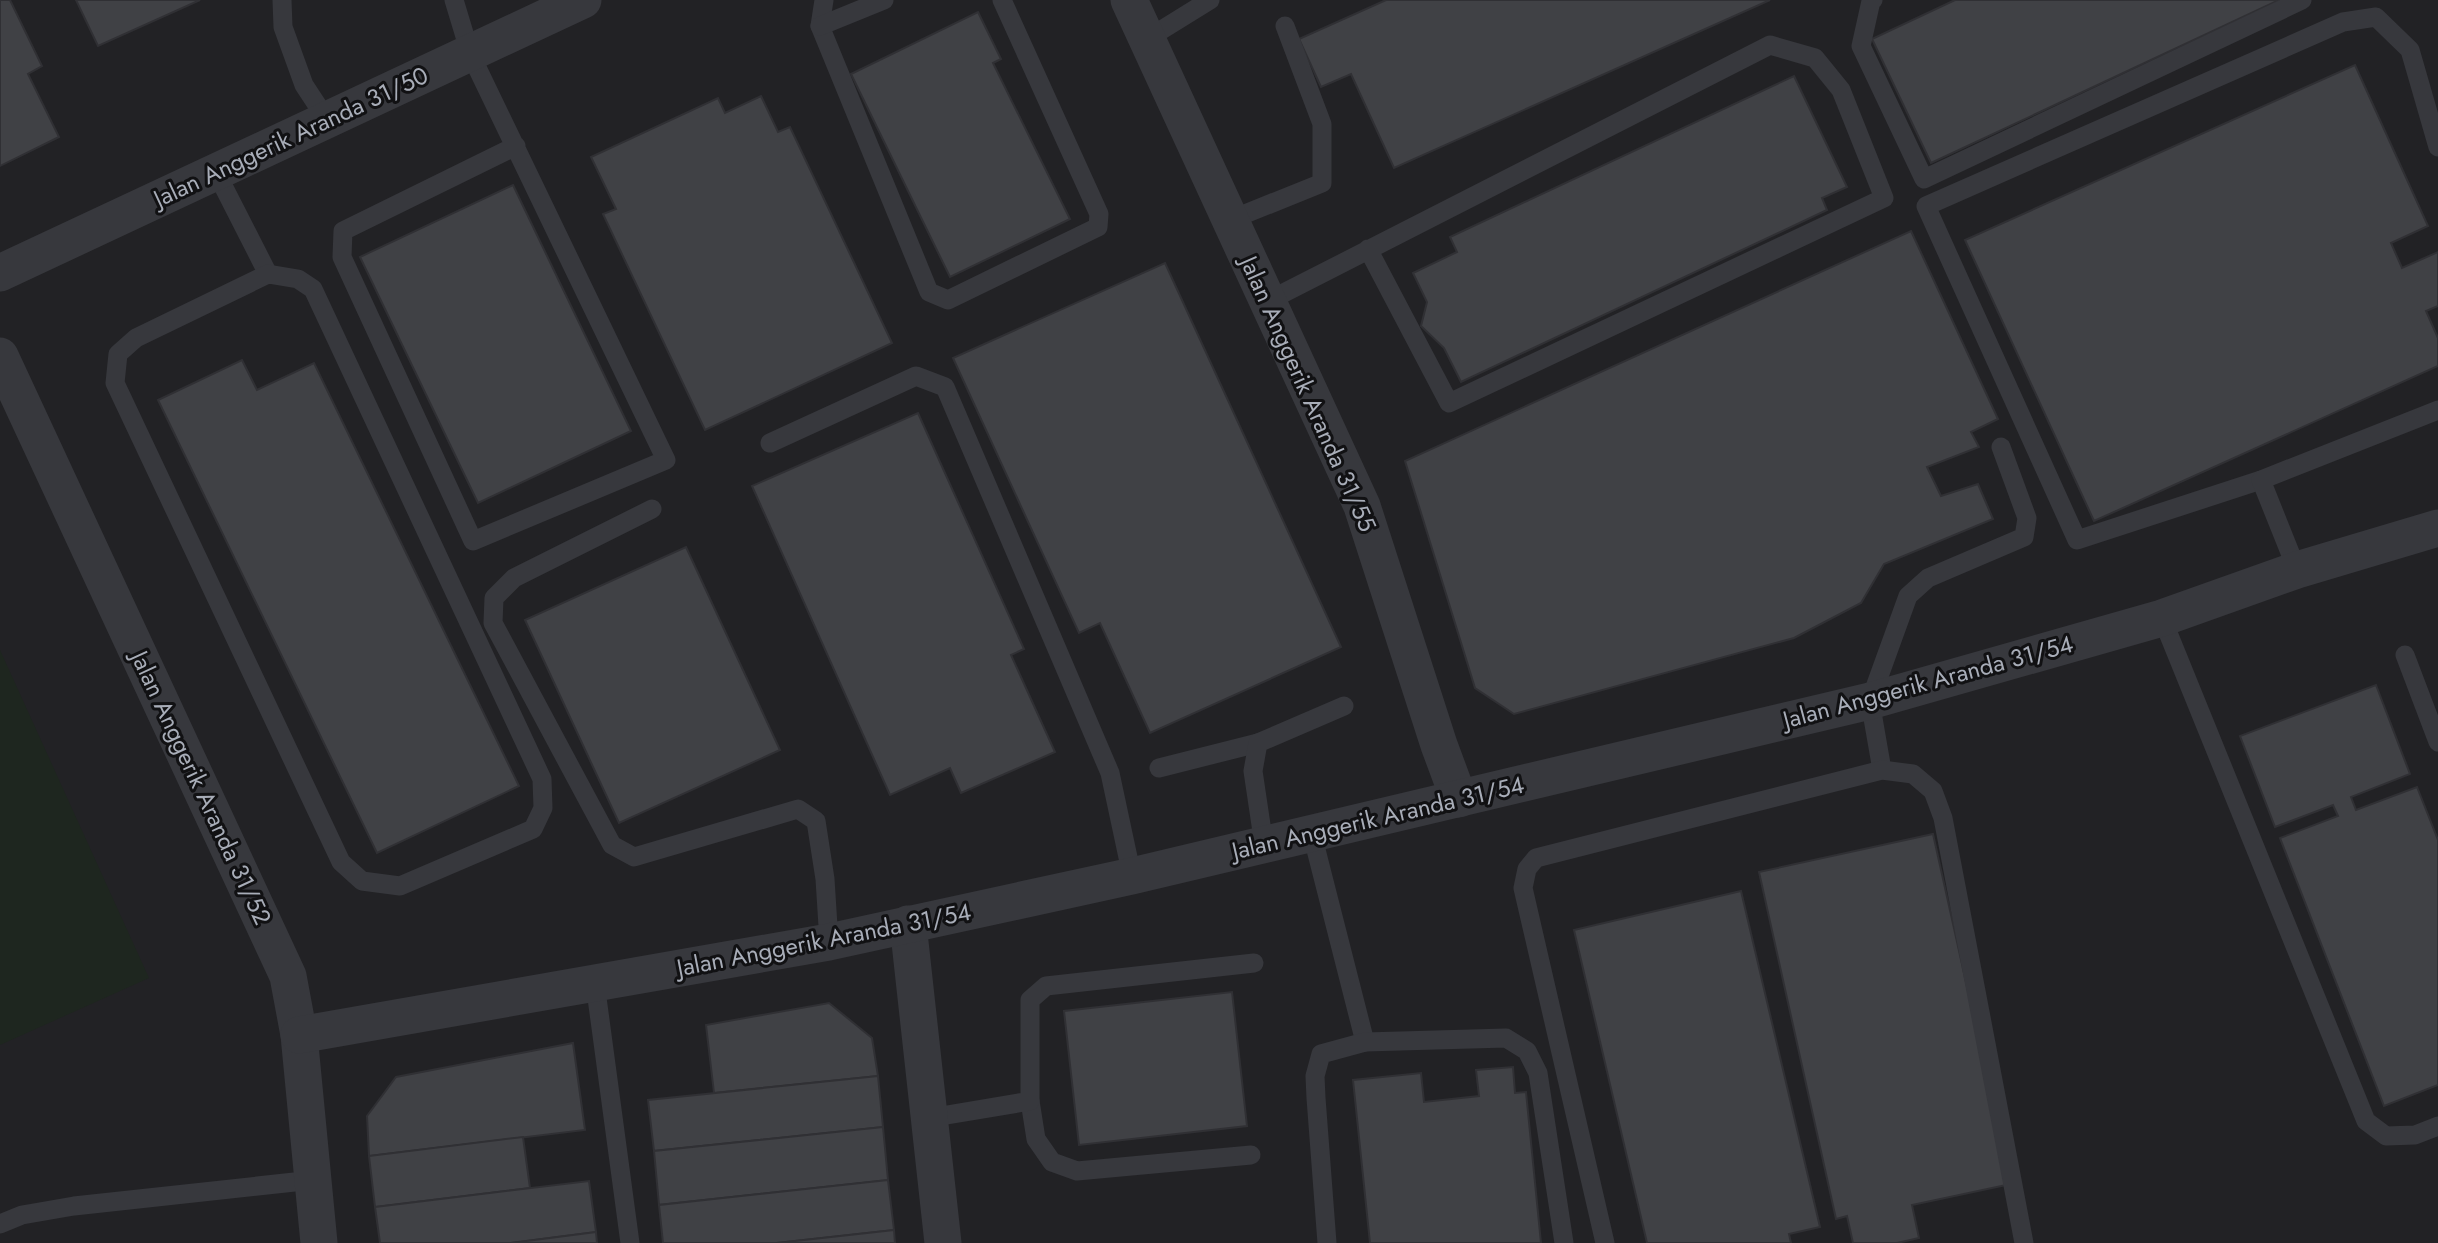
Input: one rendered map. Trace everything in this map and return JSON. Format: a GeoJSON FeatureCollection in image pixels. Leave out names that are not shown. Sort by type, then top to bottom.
{"type":"FeatureCollection","features":[{"type":"Feature","properties":{"kind":"street","name":"Jalan Anggerik Aranda 31/50"},"geometry":{"type":"LineString","coordinates":[[0,273],[583,0]]}},
{"type":"Feature","properties":{"kind":"street","name":"Jalan Anggerik Aranda 31/55"},"geometry":{"type":"LineString","coordinates":[[1129,0],[1363,506],[1439,745],[1459,799]]}},
{"type":"Feature","properties":{"kind":"street","name":"Jalan Anggerik Aranda 31/52"},"geometry":{"type":"LineString","coordinates":[[0,356],[288,976],[299,1035],[319,1243]]}},
{"type":"Feature","properties":{"kind":"street","name":"Jalan Anggerik Aranda 31/54"},"geometry":{"type":"LineString","coordinates":[[299,1035],[829,942],[1312,834],[1871,701],[2162,618],[2297,570],[2438,528]]}},
{"type":"Feature","properties":{"kind":"street"},"geometry":{"type":"LineString","coordinates":[[908,924],[943,1243]]}},
{"type":"Feature","properties":{"kind":"lane"},"geometry":{"type":"LineString","coordinates":[[282,0],[283,27],[304,85],[327,120]]}},
{"type":"Feature","properties":{"kind":"lane"},"geometry":{"type":"LineString","coordinates":[[454,0],[470,53],[516,146],[666,460],[473,541],[342,257],[343,231],[516,146]]}},
{"type":"Feature","properties":{"kind":"lane"},"geometry":{"type":"LineString","coordinates":[[824,0],[820,26],[929,292],[948,300],[1098,227],[1099,214],[1002,0]]}},
{"type":"Feature","properties":{"kind":"lane"},"geometry":{"type":"LineString","coordinates":[[820,26],[884,0]]}},
{"type":"Feature","properties":{"kind":"lane"},"geometry":{"type":"LineString","coordinates":[[1147,39],[1210,0]]}},
{"type":"Feature","properties":{"kind":"lane"},"geometry":{"type":"LineString","coordinates":[[1873,0],[1861,46],[1924,178],[2302,0]]}},
{"type":"Feature","properties":{"kind":"lane"},"geometry":{"type":"LineString","coordinates":[[2438,148],[2410,50],[2376,18],[2343,22],[1926,206],[2077,540],[2261,480],[2438,410]]}},
{"type":"Feature","properties":{"kind":"lane"},"geometry":{"type":"LineString","coordinates":[[1230,219],[1322,183],[1322,124],[1285,26]]}},
{"type":"Feature","properties":{"kind":"lane"},"geometry":{"type":"LineString","coordinates":[[1268,301],[1368,249],[1770,45],[1815,58],[1841,90],[1884,198],[1449,403],[1368,249]]}},
{"type":"Feature","properties":{"kind":"lane"},"geometry":{"type":"LineString","coordinates":[[216,172],[268,274]]}},
{"type":"Feature","properties":{"kind":"lane"},"geometry":{"type":"LineString","coordinates":[[268,274],[298,279],[313,289],[542,779],[543,808],[533,829],[400,886],[362,881],[341,862],[115,383],[118,354],[136,338],[268,274]]}},
{"type":"Feature","properties":{"kind":"lane"},"geometry":{"type":"LineString","coordinates":[[770,443],[916,376],[945,387],[1110,773],[1132,876]]}},
{"type":"Feature","properties":{"kind":"lane"},"geometry":{"type":"LineString","coordinates":[[1882,771],[1871,701],[1908,596],[1927,578],[2024,537],[2027,518],[2001,447]]}},
{"type":"Feature","properties":{"kind":"lane"},"geometry":{"type":"LineString","coordinates":[[2261,480],[2297,570]]}},
{"type":"Feature","properties":{"kind":"lane"},"geometry":{"type":"LineString","coordinates":[[652,509],[514,578],[494,598],[493,624],[612,845],[634,857],[798,809],[816,821],[825,879],[829,942]]}},
{"type":"Feature","properties":{"kind":"lane"},"geometry":{"type":"LineString","coordinates":[[2162,618],[2365,1121],[2386,1136],[2415,1135],[2438,1126]]}},
{"type":"Feature","properties":{"kind":"lane"},"geometry":{"type":"LineString","coordinates":[[2405,655],[2438,742]]}},
{"type":"Feature","properties":{"kind":"lane"},"geometry":{"type":"LineString","coordinates":[[1159,768],[1258,743],[1344,706]]}},
{"type":"Feature","properties":{"kind":"lane"},"geometry":{"type":"LineString","coordinates":[[1258,743],[1253,771],[1264,845]]}},
{"type":"Feature","properties":{"kind":"lane"},"geometry":{"type":"LineString","coordinates":[[1605,1243],[1523,888],[1527,869],[1536,858],[1882,771],[1913,774],[1933,791],[1943,818],[2024,1243]]}},
{"type":"Feature","properties":{"kind":"lane"},"geometry":{"type":"LineString","coordinates":[[1312,834],[1365,1042]]}},
{"type":"Feature","properties":{"kind":"lane"},"geometry":{"type":"LineString","coordinates":[[1251,1155],[1077,1171],[1052,1162],[1036,1139],[1030,1101],[1030,1000],[1046,986],[1254,963]]}},
{"type":"Feature","properties":{"kind":"lane"},"geometry":{"type":"LineString","coordinates":[[595,983],[630,1243]]}},
{"type":"Feature","properties":{"kind":"lane"},"geometry":{"type":"LineString","coordinates":[[1328,1243],[1315,1076],[1321,1054],[1365,1042],[1506,1038],[1527,1051],[1538,1073],[1564,1243]]}},
{"type":"Feature","properties":{"kind":"lane"},"geometry":{"type":"LineString","coordinates":[[929,1118],[1030,1101]]}},
{"type":"Feature","properties":{"kind":"lane"},"geometry":{"type":"LineString","coordinates":[[0,1224],[22,1215],[74,1206],[313,1180]]}},
{"type":"Feature","properties":{"kind":"shaded area"},"geometry":{"type":"Polygon","coordinates":[[[0,0],[2438,0],[2438,1243],[0,1243],[0,0]]]}},
{"type":"Feature","properties":{"kind":"shaded area"},"geometry":{"type":"Polygon","coordinates":[[[0,650],[149,978],[0,1045],[0,650]]]}},
{"type":"Feature","properties":{"kind":"building"},"geometry":{"type":"Polygon","coordinates":[[[0,0],[10,0],[42,66],[28,74],[59,137],[0,166],[0,0]]]}},
{"type":"Feature","properties":{"kind":"building"},"geometry":{"type":"Polygon","coordinates":[[[76,0],[200,0],[98,46],[76,0]]]}},
{"type":"Feature","properties":{"kind":"building"},"geometry":{"type":"Polygon","coordinates":[[[1386,0],[1770,0],[1394,168],[1351,74],[1321,87],[1299,39],[1386,0]]]}},
{"type":"Feature","properties":{"kind":"building"},"geometry":{"type":"Polygon","coordinates":[[[1955,0],[2279,0],[1931,163],[1872,39],[1955,0]]]}},
{"type":"Feature","properties":{"kind":"building"},"geometry":{"type":"Polygon","coordinates":[[[978,12],[1001,59],[993,63],[1070,219],[950,277],[851,74],[978,12]]]}},
{"type":"Feature","properties":{"kind":"building"},"geometry":{"type":"Polygon","coordinates":[[[2355,65],[2428,226],[2391,243],[2402,268],[2438,252],[2438,306],[2426,311],[2438,338],[2438,366],[2094,521],[1965,240],[2355,65]]]}},
{"type":"Feature","properties":{"kind":"building"},"geometry":{"type":"Polygon","coordinates":[[[1794,76],[1847,187],[1822,198],[1827,210],[1461,382],[1444,348],[1421,326],[1427,302],[1413,273],[1457,252],[1450,237],[1794,76]]]}},
{"type":"Feature","properties":{"kind":"building"},"geometry":{"type":"Polygon","coordinates":[[[761,96],[778,132],[790,127],[892,343],[705,430],[603,214],[616,209],[591,157],[718,98],[725,113],[761,96]]]}},
{"type":"Feature","properties":{"kind":"building"},"geometry":{"type":"Polygon","coordinates":[[[513,185],[631,431],[478,503],[360,257],[513,185]]]}},
{"type":"Feature","properties":{"kind":"building"},"geometry":{"type":"Polygon","coordinates":[[[1911,231],[1998,419],[1971,432],[1979,447],[1927,467],[1941,496],[1978,484],[1993,519],[1884,564],[1861,603],[1794,638],[1514,714],[1475,688],[1405,461],[1911,231]]]}},
{"type":"Feature","properties":{"kind":"building"},"geometry":{"type":"Polygon","coordinates":[[[1165,263],[1341,647],[1150,733],[1100,623],[1079,633],[953,358],[1165,263]]]}},
{"type":"Feature","properties":{"kind":"building"},"geometry":{"type":"Polygon","coordinates":[[[242,360],[257,390],[314,363],[519,786],[377,853],[158,400],[242,360]]]}},
{"type":"Feature","properties":{"kind":"building"},"geometry":{"type":"Polygon","coordinates":[[[918,413],[1024,649],[1011,655],[1055,752],[961,793],[950,768],[890,795],[752,486],[918,413]]]}},
{"type":"Feature","properties":{"kind":"building"},"geometry":{"type":"Polygon","coordinates":[[[686,547],[780,750],[619,823],[525,620],[686,547]]]}},
{"type":"Feature","properties":{"kind":"building"},"geometry":{"type":"Polygon","coordinates":[[[2376,685],[2410,774],[2351,797],[2356,810],[2417,787],[2438,840],[2438,1085],[2384,1106],[2280,838],[2338,816],[2333,805],[2275,827],[2240,736],[2376,685]]]}},
{"type":"Feature","properties":{"kind":"building"},"geometry":{"type":"Polygon","coordinates":[[[1933,834],[2011,1184],[1912,1205],[1919,1238],[1897,1243],[1853,1243],[1847,1216],[1836,1219],[1759,872],[1933,834]]]}},
{"type":"Feature","properties":{"kind":"building"},"geometry":{"type":"Polygon","coordinates":[[[1741,891],[1820,1227],[1789,1234],[1791,1243],[1647,1243],[1574,930],[1741,891]]]}},
{"type":"Feature","properties":{"kind":"building"},"geometry":{"type":"Polygon","coordinates":[[[1232,992],[1247,1126],[1079,1145],[1064,1011],[1232,992]]]}},
{"type":"Feature","properties":{"kind":"building"},"geometry":{"type":"Polygon","coordinates":[[[829,1003],[872,1038],[878,1076],[714,1093],[706,1025],[829,1003]]]}},
{"type":"Feature","properties":{"kind":"building"},"geometry":{"type":"Polygon","coordinates":[[[573,1043],[585,1130],[369,1156],[367,1116],[396,1077],[573,1043]]]}},
{"type":"Feature","properties":{"kind":"building"},"geometry":{"type":"Polygon","coordinates":[[[1513,1067],[1515,1093],[1526,1092],[1541,1243],[1370,1243],[1353,1080],[1421,1073],[1424,1102],[1479,1096],[1476,1070],[1513,1067]]]}},
{"type":"Feature","properties":{"kind":"building"},"geometry":{"type":"Polygon","coordinates":[[[878,1076],[883,1127],[654,1151],[648,1100],[878,1076]]]}},
{"type":"Feature","properties":{"kind":"building"},"geometry":{"type":"Polygon","coordinates":[[[883,1127],[888,1180],[659,1205],[654,1151],[883,1127]]]}},
{"type":"Feature","properties":{"kind":"building"},"geometry":{"type":"Polygon","coordinates":[[[523,1137],[530,1188],[375,1207],[369,1156],[523,1137]]]}},
{"type":"Feature","properties":{"kind":"building"},"geometry":{"type":"Polygon","coordinates":[[[888,1180],[894,1230],[777,1243],[663,1243],[659,1205],[888,1180]]]}},
{"type":"Feature","properties":{"kind":"building"},"geometry":{"type":"Polygon","coordinates":[[[589,1181],[596,1232],[511,1243],[380,1243],[375,1207],[589,1181]]]}},
{"type":"Feature","properties":{"kind":"building"},"geometry":{"type":"Polygon","coordinates":[[[894,1230],[895,1243],[777,1243],[894,1230]]]}},
{"type":"Feature","properties":{"kind":"building"},"geometry":{"type":"Polygon","coordinates":[[[596,1232],[597,1243],[511,1243],[596,1232]]]}}]}
